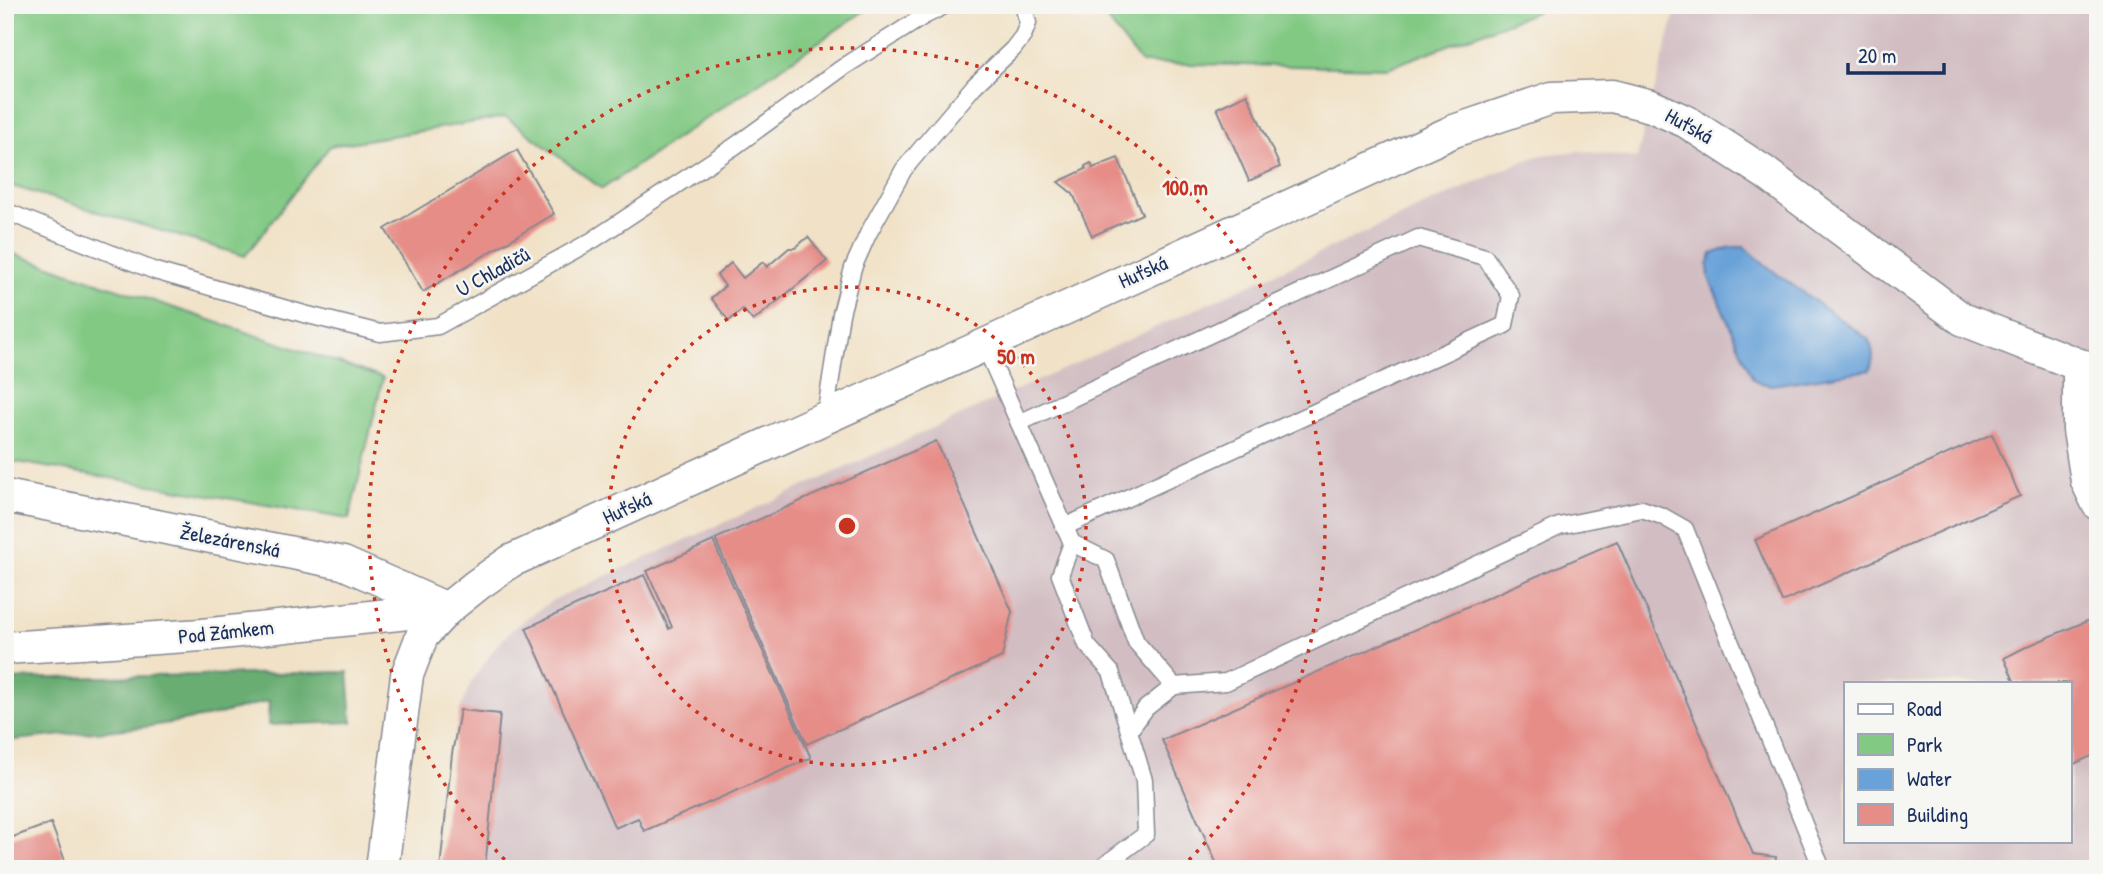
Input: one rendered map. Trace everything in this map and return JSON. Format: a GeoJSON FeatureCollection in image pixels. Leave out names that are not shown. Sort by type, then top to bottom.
{"type":"FeatureCollection","features":[{"type":"Feature","properties":{"kind":"street","name":"Huťská"},"geometry":{"type":"LineString","coordinates":[[382,869],[407,675],[422,636],[447,609],[512,561],[1454,131],[1552,98],[1612,96],[1651,106],[1687,122],[1764,172],[1962,319],[2088,367],[2079,430],[2087,481],[2098,504]]}},
{"type":"Feature","properties":{"kind":"street","name":"Železárenská"},"geometry":{"type":"LineString","coordinates":[[5,496],[343,563],[447,609]]}},
{"type":"Feature","properties":{"kind":"street","name":"Pod Zámkem"},"geometry":{"type":"LineString","coordinates":[[5,648],[202,635],[447,609]]}},
{"type":"Feature","properties":{"kind":"lane","name":"U Chladičů"},"geometry":{"type":"LineString","coordinates":[[5,212],[155,271],[304,314],[380,333],[438,326],[593,240],[734,146],[842,68],[946,5]]}},
{"type":"Feature","properties":{"kind":"lane"},"geometry":{"type":"LineString","coordinates":[[825,417],[841,314],[853,268],[868,234],[904,169],[974,86],[1023,36],[1028,23],[1023,5]]}},
{"type":"Feature","properties":{"kind":"lane"},"geometry":{"type":"LineString","coordinates":[[1018,423],[1418,238],[1485,257],[1511,296],[1505,325],[1064,527]]}},
{"type":"Feature","properties":{"kind":"lane"},"geometry":{"type":"LineString","coordinates":[[984,344],[1072,543],[1106,560],[1136,642],[1174,686]]}},
{"type":"Feature","properties":{"kind":"lane"},"geometry":{"type":"LineString","coordinates":[[1129,731],[1146,708],[1174,686],[1226,682],[1559,526],[1642,509],[1685,529],[1822,869]]}},
{"type":"Feature","properties":{"kind":"lane"},"geometry":{"type":"LineString","coordinates":[[1072,543],[1060,575],[1087,645],[1111,672],[1144,780],[1146,834],[1100,869]]}},
{"type":"Feature","properties":{"kind":"shaded area"},"geometry":{"type":"Polygon","coordinates":[[[1677,5],[2098,5],[2098,869],[440,869],[452,754],[460,710],[471,683],[497,645],[515,627],[553,600],[1523,161],[1542,155],[1580,151],[1637,158],[1677,5]]]}},
{"type":"Feature","properties":{"kind":"green space"},"geometry":{"type":"Polygon","coordinates":[[[5,5],[873,5],[602,189],[506,117],[330,146],[245,256],[5,184],[5,5]]]}},
{"type":"Feature","properties":{"kind":"green space"},"geometry":{"type":"Polygon","coordinates":[[[1096,5],[1554,5],[1388,68],[1141,63],[1096,5]]]}},
{"type":"Feature","properties":{"kind":"green space"},"geometry":{"type":"Polygon","coordinates":[[[5,251],[383,378],[349,519],[5,460],[5,251]]]}},
{"type":"Feature","properties":{"kind":"green space"},"geometry":{"type":"Polygon","coordinates":[[[348,672],[352,722],[268,725],[269,701],[212,716],[145,727],[5,741],[5,679],[348,672]]]}},
{"type":"Feature","properties":{"kind":"water"},"geometry":{"type":"Polygon","coordinates":[[[1731,247],[1744,247],[1868,339],[1873,354],[1870,370],[1771,385],[1753,379],[1709,278],[1708,265],[1712,254],[1731,247]]]}},
{"type":"Feature","properties":{"kind":"building"},"geometry":{"type":"Polygon","coordinates":[[[1247,94],[1280,167],[1249,181],[1217,108],[1247,94]]]}},
{"type":"Feature","properties":{"kind":"building"},"geometry":{"type":"Polygon","coordinates":[[[517,150],[554,214],[423,292],[385,229],[517,150]]]}},
{"type":"Feature","properties":{"kind":"building"},"geometry":{"type":"Polygon","coordinates":[[[1118,158],[1142,214],[1092,236],[1073,194],[1058,182],[1086,169],[1085,166],[1091,163],[1093,168],[1118,158]]]}},
{"type":"Feature","properties":{"kind":"building"},"geometry":{"type":"Polygon","coordinates":[[[808,237],[827,261],[753,321],[743,309],[729,321],[711,298],[725,286],[717,275],[731,263],[743,278],[763,262],[767,267],[789,248],[795,248],[808,237]]]}},
{"type":"Feature","properties":{"kind":"building"},"geometry":{"type":"Polygon","coordinates":[[[1992,434],[2020,496],[1782,602],[1755,540],[1992,434]]]}},
{"type":"Feature","properties":{"kind":"building"},"geometry":{"type":"Polygon","coordinates":[[[936,441],[1012,611],[1002,657],[807,744],[715,539],[936,441]]]}},
{"type":"Feature","properties":{"kind":"building"},"geometry":{"type":"Polygon","coordinates":[[[713,541],[811,758],[644,831],[638,818],[615,828],[526,628],[644,575],[669,629],[672,627],[647,571],[713,541]]]}},
{"type":"Feature","properties":{"kind":"building"},"geometry":{"type":"Polygon","coordinates":[[[1617,541],[1753,854],[1776,857],[1775,869],[1219,869],[1162,740],[1617,541]]]}},
{"type":"Feature","properties":{"kind":"building"},"geometry":{"type":"Polygon","coordinates":[[[2094,618],[2098,626],[2098,753],[2072,765],[2072,682],[2015,682],[2004,658],[2094,618]]]}},
{"type":"Feature","properties":{"kind":"building"},"geometry":{"type":"Polygon","coordinates":[[[460,710],[500,714],[485,869],[440,869],[452,754],[460,710]]]}},
{"type":"Feature","properties":{"kind":"building"},"geometry":{"type":"Polygon","coordinates":[[[51,823],[68,869],[5,869],[5,840],[51,823]]]}}]}
